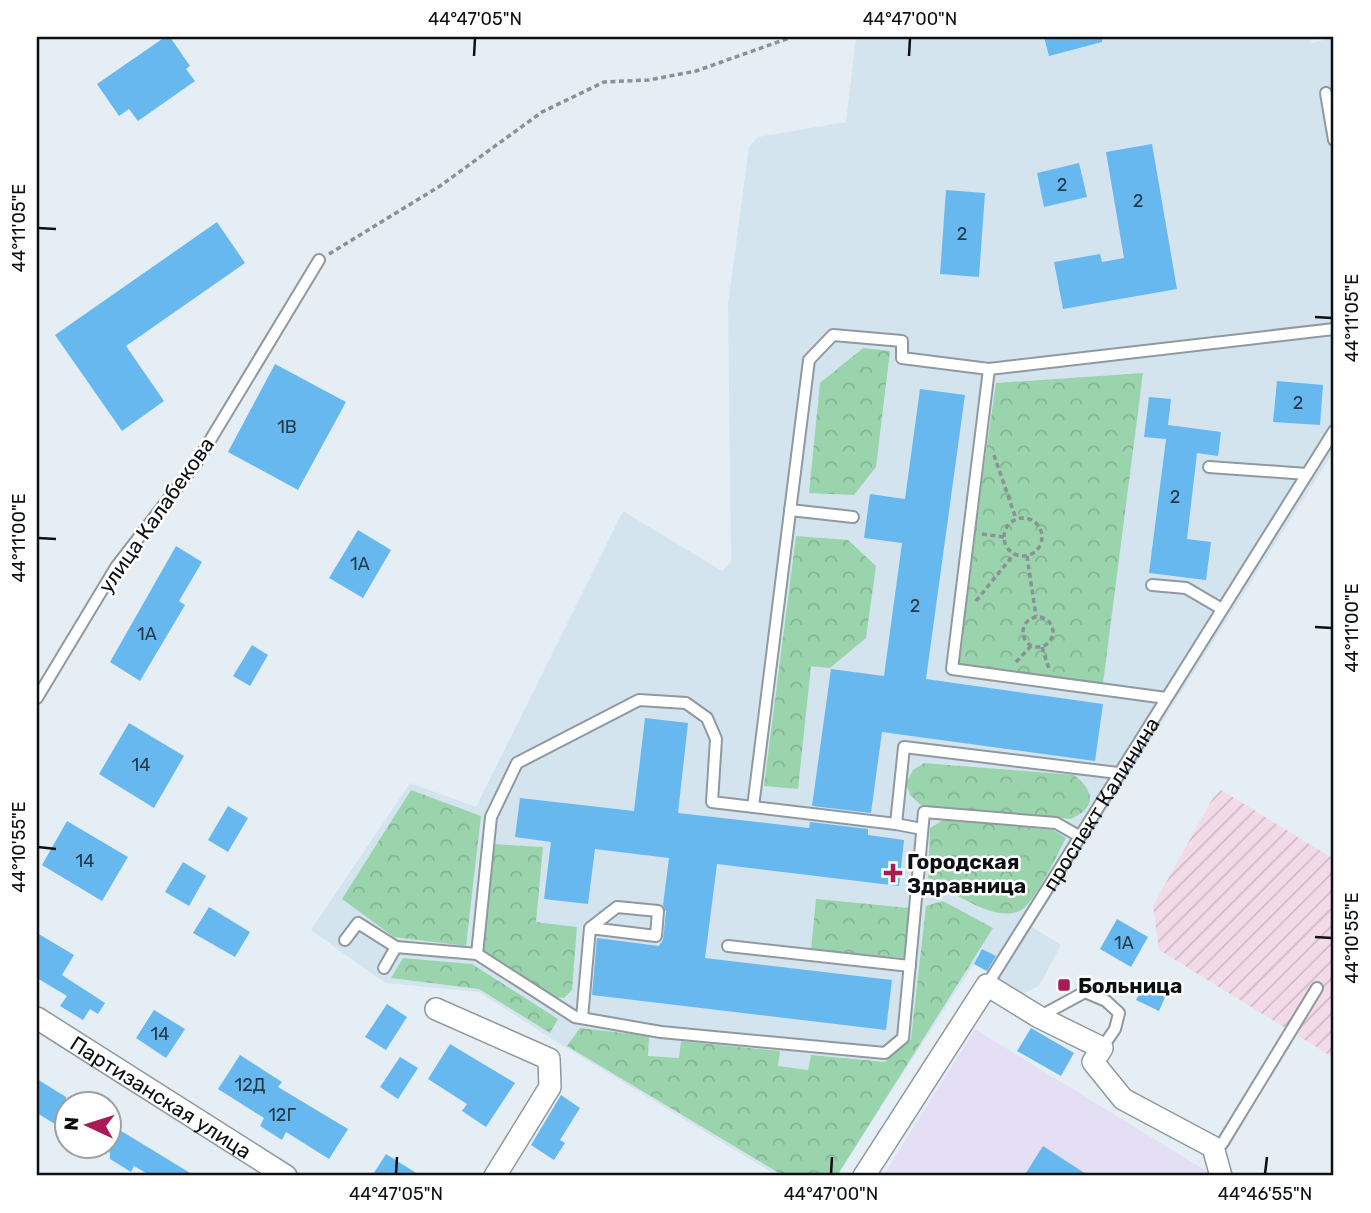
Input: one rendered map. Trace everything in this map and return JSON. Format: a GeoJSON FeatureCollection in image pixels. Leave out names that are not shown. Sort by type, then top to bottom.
{"type":"FeatureCollection","features":[{"type":"Feature","properties":{"kind":"street"},"geometry":{"type":"LineString","coordinates":[[987,985],[1039,1017],[1102,1048],[1093,1062],[1123,1099],[1213,1147],[1221,1176]]}},
{"type":"Feature","properties":{"kind":"street","name":"проспект Калинина"},"geometry":{"type":"LineString","coordinates":[[864,1176],[987,985]]}},
{"type":"Feature","properties":{"kind":"street"},"geometry":{"type":"LineString","coordinates":[[436,1009],[549,1059],[550,1087],[495,1176]]}},
{"type":"Feature","properties":{"kind":"street","name":"Партизанская улица"},"geometry":{"type":"LineString","coordinates":[[37,1018],[286,1176]]}},
{"type":"Feature","properties":{"kind":"lane"},"geometry":{"type":"LineString","coordinates":[[1326,93],[1334,140]]}},
{"type":"Feature","properties":{"kind":"lane","name":"улица Калабекова"},"geometry":{"type":"LineString","coordinates":[[37,698],[116,567],[197,462],[319,260]]}},
{"type":"Feature","properties":{"kind":"lane"},"geometry":{"type":"LineString","coordinates":[[752,807],[809,360],[833,335],[902,341],[902,358],[989,369],[1334,329]]}},
{"type":"Feature","properties":{"kind":"lane"},"geometry":{"type":"LineString","coordinates":[[989,369],[952,669],[1166,698]]}},
{"type":"Feature","properties":{"kind":"lane","name":"проспект Калинина"},"geometry":{"type":"LineString","coordinates":[[987,985],[1334,431]]}},
{"type":"Feature","properties":{"kind":"lane"},"geometry":{"type":"LineString","coordinates":[[1209,467],[1307,474]]}},
{"type":"Feature","properties":{"kind":"lane"},"geometry":{"type":"LineString","coordinates":[[790,510],[853,517]]}},
{"type":"Feature","properties":{"kind":"lane"},"geometry":{"type":"LineString","coordinates":[[1152,586],[1186,588],[1222,609]]}},
{"type":"Feature","properties":{"kind":"lane"},"geometry":{"type":"LineString","coordinates":[[477,954],[491,817],[517,763],[639,700],[686,703],[707,718],[716,739],[712,802],[922,829]]}},
{"type":"Feature","properties":{"kind":"lane"},"geometry":{"type":"LineString","coordinates":[[896,824],[904,747],[1118,773]]}},
{"type":"Feature","properties":{"kind":"lane"},"geometry":{"type":"LineString","coordinates":[[345,940],[358,923],[396,947],[477,954],[575,1017],[661,1032],[885,1053],[903,1038],[924,812],[1056,823],[1079,836]]}},
{"type":"Feature","properties":{"kind":"lane"},"geometry":{"type":"LineString","coordinates":[[582,1018],[590,928],[617,906],[659,911],[656,936],[590,928]]}},
{"type":"Feature","properties":{"kind":"lane"},"geometry":{"type":"LineString","coordinates":[[728,946],[910,966]]}},
{"type":"Feature","properties":{"kind":"lane"},"geometry":{"type":"LineString","coordinates":[[384,968],[396,947]]}},
{"type":"Feature","properties":{"kind":"lane"},"geometry":{"type":"LineString","coordinates":[[1213,1147],[1222,1144],[1317,988]]}},
{"type":"Feature","properties":{"kind":"lane"},"geometry":{"type":"LineString","coordinates":[[1039,1017],[1085,992],[1107,1002],[1119,1013],[1115,1029],[1102,1048]]}},
{"type":"Feature","properties":{"kind":"path"},"geometry":{"type":"LineString","coordinates":[[319,260],[440,186],[531,119],[604,82],[649,80],[696,71],[792,37]]}},
{"type":"Feature","properties":{"kind":"path"},"geometry":{"type":"LineString","coordinates":[[982,422],[1016,519]]}},
{"type":"Feature","properties":{"kind":"path"},"geometry":{"type":"LineString","coordinates":[[1016,519],[1030,519],[1041,530],[1040,546],[1027,556],[1014,554],[1005,544],[1006,529],[1016,519]]}},
{"type":"Feature","properties":{"kind":"path"},"geometry":{"type":"LineString","coordinates":[[969,532],[1004,537]]}},
{"type":"Feature","properties":{"kind":"path"},"geometry":{"type":"LineString","coordinates":[[958,623],[1014,554]]}},
{"type":"Feature","properties":{"kind":"path"},"geometry":{"type":"LineString","coordinates":[[1027,556],[1036,617]]}},
{"type":"Feature","properties":{"kind":"path"},"geometry":{"type":"LineString","coordinates":[[1036,617],[1048,620],[1054,632],[1053,639],[1042,647],[1031,646],[1023,632],[1027,622],[1036,617]]}},
{"type":"Feature","properties":{"kind":"path"},"geometry":{"type":"LineString","coordinates":[[1002,676],[1031,646]]}},
{"type":"Feature","properties":{"kind":"path"},"geometry":{"type":"LineString","coordinates":[[1042,647],[1054,683]]}},
{"type":"Feature","properties":{"kind":"shaded area"},"geometry":{"type":"Polygon","coordinates":[[[856,37],[1310,37],[1312,43],[1334,37],[1334,451],[1032,927],[1061,945],[1039,986],[1023,994],[974,964],[836,1176],[778,1176],[479,992],[385,983],[311,930],[410,783],[476,807],[623,511],[722,571],[731,562],[728,304],[749,147],[758,137],[846,122],[856,37]]]}},
{"type":"Feature","properties":{"kind":"shaded area"},"geometry":{"type":"Polygon","coordinates":[[[1221,790],[1334,859],[1334,1058],[1159,950],[1153,906],[1213,798],[1221,790]]]}},
{"type":"Feature","properties":{"kind":"shaded area"},"geometry":{"type":"Polygon","coordinates":[[[975,1029],[1213,1175],[883,1176],[975,1029]]]}},
{"type":"Feature","properties":{"kind":"green space"},"geometry":{"type":"Polygon","coordinates":[[[863,348],[890,351],[876,467],[854,495],[809,493],[820,383],[863,348]]]}},
{"type":"Feature","properties":{"kind":"green space"},"geometry":{"type":"Polygon","coordinates":[[[1143,373],[1102,691],[954,674],[996,383],[1143,373]]]}},
{"type":"Feature","properties":{"kind":"green space"},"geometry":{"type":"Polygon","coordinates":[[[796,536],[848,540],[876,566],[866,638],[830,668],[811,666],[798,789],[764,786],[796,536]]]}},
{"type":"Feature","properties":{"kind":"green space"},"geometry":{"type":"Polygon","coordinates":[[[924,763],[1074,775],[1086,787],[1089,804],[1079,815],[1070,819],[921,805],[910,795],[906,783],[913,770],[924,763]]]}},
{"type":"Feature","properties":{"kind":"green space"},"geometry":{"type":"Polygon","coordinates":[[[411,790],[481,816],[466,946],[394,937],[342,899],[411,790]]]}},
{"type":"Feature","properties":{"kind":"green space"},"geometry":{"type":"Polygon","coordinates":[[[945,819],[1053,830],[1066,838],[1032,899],[1017,912],[1005,914],[978,906],[928,878],[930,828],[945,819]]]}},
{"type":"Feature","properties":{"kind":"green space"},"geometry":{"type":"Polygon","coordinates":[[[493,844],[543,847],[536,922],[577,927],[572,990],[564,998],[552,997],[483,952],[493,844]]]}},
{"type":"Feature","properties":{"kind":"green space"},"geometry":{"type":"Polygon","coordinates":[[[816,899],[909,908],[904,958],[811,949],[816,899]]]}},
{"type":"Feature","properties":{"kind":"green space"},"geometry":{"type":"Polygon","coordinates":[[[943,901],[993,928],[837,1176],[784,1176],[567,1046],[580,1028],[649,1036],[648,1056],[679,1058],[681,1041],[780,1051],[778,1066],[808,1070],[811,1055],[885,1062],[911,1039],[926,906],[943,901]]]}},
{"type":"Feature","properties":{"kind":"green space"},"geometry":{"type":"Polygon","coordinates":[[[403,958],[472,964],[558,1019],[550,1033],[479,989],[391,978],[403,958]]]}},
{"type":"Feature","properties":{"kind":"building"},"geometry":{"type":"Polygon","coordinates":[[[165,37],[170,37],[190,66],[186,69],[195,81],[138,121],[129,109],[119,116],[97,84],[165,37]]]}},
{"type":"Feature","properties":{"kind":"building"},"geometry":{"type":"Polygon","coordinates":[[[1044,37],[1102,37],[1102,42],[1049,56],[1044,37]]]}},
{"type":"Feature","properties":{"kind":"building"},"geometry":{"type":"Polygon","coordinates":[[[1152,144],[1177,289],[1063,309],[1054,262],[1100,254],[1102,262],[1124,258],[1106,152],[1152,144]]]}},
{"type":"Feature","properties":{"kind":"building"},"geometry":{"type":"Polygon","coordinates":[[[1079,163],[1087,197],[1044,207],[1037,173],[1079,163]]]}},
{"type":"Feature","properties":{"kind":"building"},"geometry":{"type":"Polygon","coordinates":[[[946,190],[985,193],[979,277],[940,274],[946,190]]]}},
{"type":"Feature","properties":{"kind":"building"},"geometry":{"type":"Polygon","coordinates":[[[217,222],[245,263],[126,346],[164,401],[122,431],[55,335],[217,222]]]}},
{"type":"Feature","properties":{"kind":"building"},"geometry":{"type":"Polygon","coordinates":[[[275,364],[346,402],[298,490],[228,452],[275,364]]]}},
{"type":"Feature","properties":{"kind":"building"},"geometry":{"type":"Polygon","coordinates":[[[1277,381],[1323,385],[1320,425],[1273,422],[1277,381]]]}},
{"type":"Feature","properties":{"kind":"building"},"geometry":{"type":"Polygon","coordinates":[[[920,389],[965,395],[926,679],[1103,704],[1095,761],[882,732],[871,813],[812,806],[831,669],[884,676],[902,543],[864,538],[870,494],[905,499],[920,389]]]}},
{"type":"Feature","properties":{"kind":"building"},"geometry":{"type":"Polygon","coordinates":[[[1149,397],[1171,399],[1168,425],[1221,432],[1218,456],[1197,453],[1187,539],[1211,542],[1206,580],[1149,573],[1166,439],[1144,437],[1149,397]]]}},
{"type":"Feature","properties":{"kind":"building"},"geometry":{"type":"Polygon","coordinates":[[[358,530],[391,550],[363,598],[329,578],[358,530]]]}},
{"type":"Feature","properties":{"kind":"building"},"geometry":{"type":"Polygon","coordinates":[[[176,546],[202,562],[179,601],[185,605],[140,681],[110,662],[176,546]]]}},
{"type":"Feature","properties":{"kind":"building"},"geometry":{"type":"Polygon","coordinates":[[[252,645],[268,655],[250,686],[233,676],[252,645]]]}},
{"type":"Feature","properties":{"kind":"building"},"geometry":{"type":"Polygon","coordinates":[[[645,718],[688,723],[678,813],[809,828],[810,822],[868,829],[868,835],[904,840],[899,886],[717,864],[705,958],[892,980],[886,1030],[592,995],[597,938],[659,946],[663,940],[666,912],[663,905],[669,858],[595,849],[588,904],[544,899],[551,842],[515,837],[520,798],[634,811],[645,718]]]}},
{"type":"Feature","properties":{"kind":"building"},"geometry":{"type":"Polygon","coordinates":[[[129,723],[184,756],[154,808],[99,774],[129,723]]]}},
{"type":"Feature","properties":{"kind":"building"},"geometry":{"type":"Polygon","coordinates":[[[228,806],[248,818],[228,852],[208,840],[228,806]]]}},
{"type":"Feature","properties":{"kind":"building"},"geometry":{"type":"Polygon","coordinates":[[[67,821],[128,857],[102,901],[42,865],[67,821]]]}},
{"type":"Feature","properties":{"kind":"building"},"geometry":{"type":"Polygon","coordinates":[[[183,862],[206,876],[189,906],[165,892],[183,862]]]}},
{"type":"Feature","properties":{"kind":"building"},"geometry":{"type":"Polygon","coordinates":[[[209,907],[250,932],[235,957],[193,933],[209,907]]]}},
{"type":"Feature","properties":{"kind":"building"},"geometry":{"type":"Polygon","coordinates":[[[1117,919],[1148,937],[1131,967],[1100,949],[1117,919]]]}},
{"type":"Feature","properties":{"kind":"building"},"geometry":{"type":"Polygon","coordinates":[[[37,933],[74,955],[62,975],[105,1003],[98,1014],[90,1009],[83,1020],[60,1006],[67,996],[37,978],[37,933]]]}},
{"type":"Feature","properties":{"kind":"building"},"geometry":{"type":"Polygon","coordinates":[[[982,949],[996,956],[987,971],[974,964],[982,949]]]}},
{"type":"Feature","properties":{"kind":"building"},"geometry":{"type":"Polygon","coordinates":[[[1145,983],[1167,993],[1159,1011],[1136,1000],[1145,983]]]}},
{"type":"Feature","properties":{"kind":"building"},"geometry":{"type":"Polygon","coordinates":[[[387,1004],[407,1017],[386,1050],[365,1037],[387,1004]]]}},
{"type":"Feature","properties":{"kind":"building"},"geometry":{"type":"Polygon","coordinates":[[[154,1010],[185,1029],[166,1058],[136,1038],[154,1010]]]}},
{"type":"Feature","properties":{"kind":"building"},"geometry":{"type":"Polygon","coordinates":[[[1031,1028],[1074,1053],[1061,1076],[1017,1051],[1031,1028]]]}},
{"type":"Feature","properties":{"kind":"building"},"geometry":{"type":"Polygon","coordinates":[[[450,1044],[515,1083],[486,1127],[462,1111],[467,1104],[428,1079],[450,1044]]]}},
{"type":"Feature","properties":{"kind":"building"},"geometry":{"type":"Polygon","coordinates":[[[240,1055],[282,1082],[278,1087],[348,1129],[329,1159],[286,1132],[282,1140],[260,1126],[264,1118],[218,1089],[240,1055]]]}},
{"type":"Feature","properties":{"kind":"building"},"geometry":{"type":"Polygon","coordinates":[[[400,1057],[418,1068],[398,1099],[380,1087],[400,1057]]]}},
{"type":"Feature","properties":{"kind":"building"},"geometry":{"type":"Polygon","coordinates":[[[37,1079],[55,1090],[52,1090],[52,1122],[37,1113],[37,1079]]]}},
{"type":"Feature","properties":{"kind":"building"},"geometry":{"type":"Polygon","coordinates":[[[561,1095],[580,1108],[560,1140],[565,1143],[554,1160],[531,1145],[561,1095]]]}},
{"type":"Feature","properties":{"kind":"building"},"geometry":{"type":"Polygon","coordinates":[[[122,1132],[195,1176],[151,1176],[134,1166],[131,1172],[112,1160],[122,1160],[122,1132]]]}},
{"type":"Feature","properties":{"kind":"building"},"geometry":{"type":"Polygon","coordinates":[[[1043,1146],[1089,1176],[1024,1176],[1043,1146]]]}},
{"type":"Feature","properties":{"kind":"building"},"geometry":{"type":"Polygon","coordinates":[[[386,1154],[421,1176],[372,1176],[386,1154]]]}},
{"type":"Feature","properties":{"kind":"place","name":"Городская Здравница"},"geometry":{"type":"Point","coordinates":[893,873]}},
{"type":"Feature","properties":{"kind":"place","name":"Больница"},"geometry":{"type":"Point","coordinates":[1064,985]}}]}
